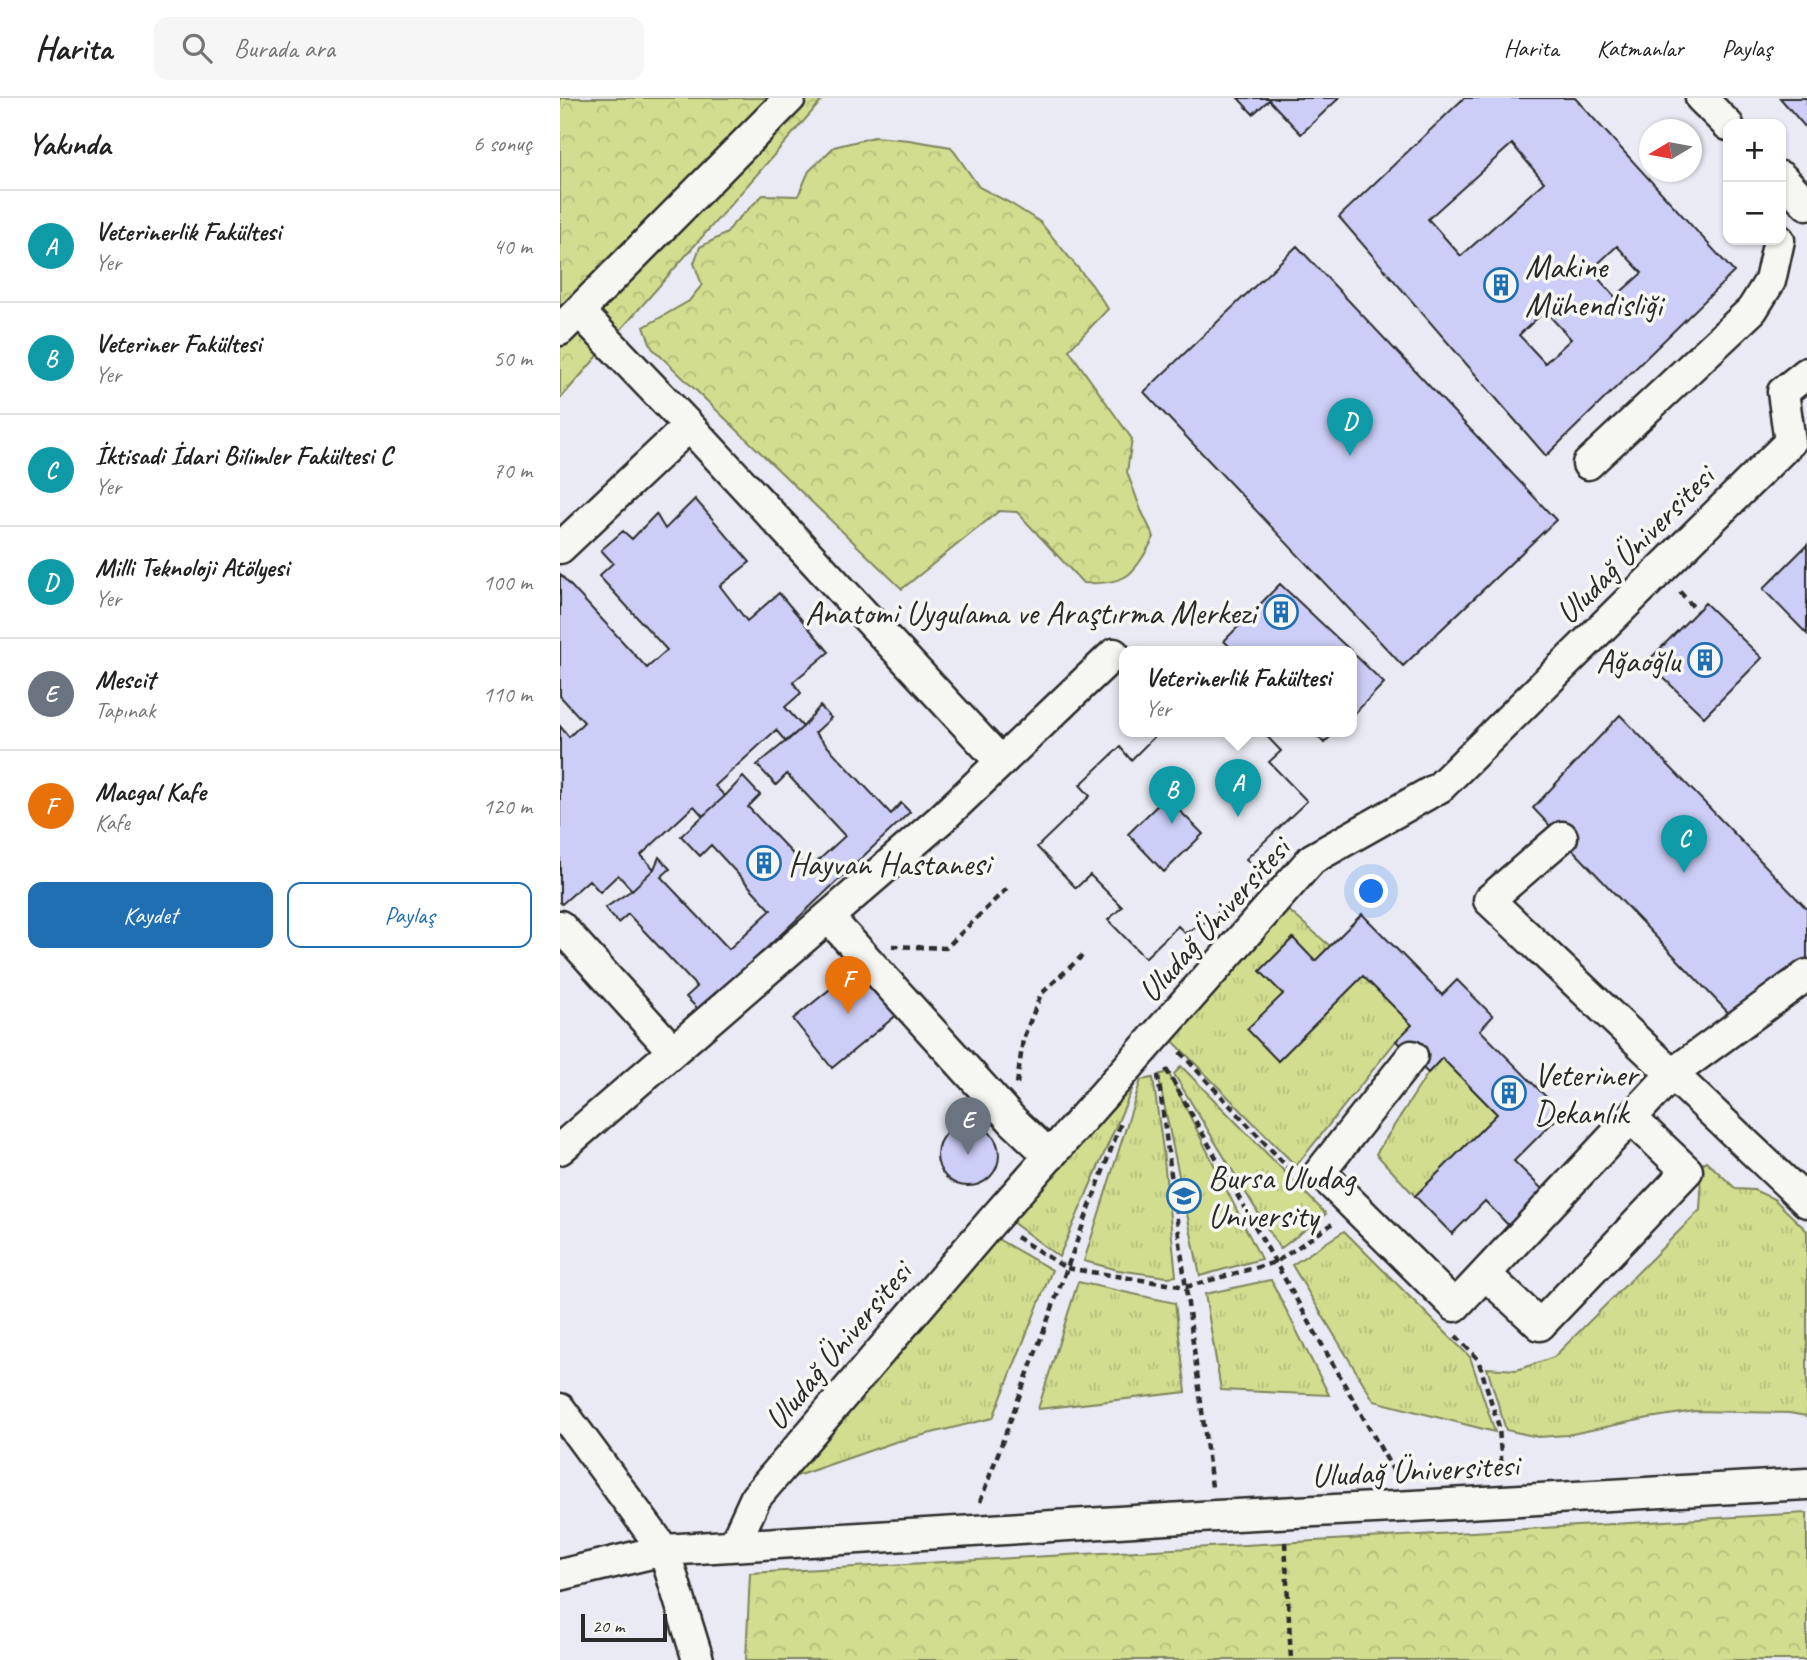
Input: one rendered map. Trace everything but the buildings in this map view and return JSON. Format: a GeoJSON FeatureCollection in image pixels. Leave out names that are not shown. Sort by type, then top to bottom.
{"type":"FeatureCollection","features":[{"type":"Feature","properties":{"kind":"street"},"geometry":{"type":"LineString","coordinates":[[790,98],[570,321],[689,426],[1001,762]]}},
{"type":"Feature","properties":{"kind":"street"},"geometry":{"type":"LineString","coordinates":[[1701,98],[1723,120]]}},
{"type":"Feature","properties":{"kind":"street"},"geometry":{"type":"LineString","coordinates":[[1786,182],[1807,204]]}},
{"type":"Feature","properties":{"kind":"street"},"geometry":{"type":"LineString","coordinates":[[1588,464],[1752,310],[1770,281],[1778,245]]}},
{"type":"Feature","properties":{"kind":"street","name":"Uludağ Üniversitesi"},"geometry":{"type":"LineString","coordinates":[[734,1545],[756,1497],[992,1221],[1312,859],[1440,788],[1790,442],[1783,392],[1807,373]]}},
{"type":"Feature","properties":{"kind":"street"},"geometry":{"type":"LineString","coordinates":[[560,548],[689,426]]}},
{"type":"Feature","properties":{"kind":"street"},"geometry":{"type":"LineString","coordinates":[[560,1149],[940,820],[1114,654]]}},
{"type":"Feature","properties":{"kind":"street"},"geometry":{"type":"LineString","coordinates":[[1562,838],[1489,900],[1807,1202]]}},
{"type":"Feature","properties":{"kind":"street"},"geometry":{"type":"LineString","coordinates":[[828,917],[1013,1121],[1050,1156]]}},
{"type":"Feature","properties":{"kind":"street"},"geometry":{"type":"LineString","coordinates":[[560,926],[673,1051]]}},
{"type":"Feature","properties":{"kind":"street"},"geometry":{"type":"LineString","coordinates":[[1412,1056],[1320,1172],[1455,1306],[1672,1074],[1807,975]]}},
{"type":"Feature","properties":{"kind":"street"},"geometry":{"type":"LineString","coordinates":[[1485,1274],[1540,1325],[1687,1171],[1631,1118]]}},
{"type":"Feature","properties":{"kind":"street"},"geometry":{"type":"LineString","coordinates":[[560,1409],[663,1550],[698,1660]]}},
{"type":"Feature","properties":{"kind":"street","name":"Uludağ Üniversitesi"},"geometry":{"type":"LineString","coordinates":[[560,1575],[663,1550],[1284,1512],[1807,1484]]}},
{"type":"Feature","properties":{"kind":"path"},"geometry":{"type":"LineString","coordinates":[[852,944],[946,948],[1009,886]]}},
{"type":"Feature","properties":{"kind":"path"},"geometry":{"type":"LineString","coordinates":[[1013,1121],[1023,1039],[1041,994],[1082,956]]}},
{"type":"Feature","properties":{"kind":"path"},"geometry":{"type":"LineString","coordinates":[[1216,1516],[1159,1062],[1276,1262],[1413,1507]]}},
{"type":"Feature","properties":{"kind":"path"},"geometry":{"type":"LineString","coordinates":[[969,1532],[1123,1116]]}},
{"type":"Feature","properties":{"kind":"path"},"geometry":{"type":"LineString","coordinates":[[992,1221],[1066,1268],[1186,1287],[1276,1262],[1338,1220]]}},
{"type":"Feature","properties":{"kind":"path"},"geometry":{"type":"LineString","coordinates":[[1284,1512],[1291,1660]]}},
{"type":"Feature","properties":{"kind":"green space"},"geometry":{"type":"Polygon","coordinates":[[[560,98],[824,98],[560,399],[560,98]]]}},
{"type":"Feature","properties":{"kind":"green space"},"geometry":{"type":"Polygon","coordinates":[[[874,137],[951,147],[979,187],[1040,222],[1092,285],[1108,309],[1069,350],[1132,439],[1127,472],[1154,537],[1139,563],[1123,578],[1083,583],[1017,512],[999,511],[902,589],[652,348],[644,327],[689,301],[702,285],[694,263],[700,247],[727,233],[763,195],[798,196],[809,171],[834,147],[874,137]]]}},
{"type":"Feature","properties":{"kind":"green space"},"geometry":{"type":"Polygon","coordinates":[[[1280,903],[1330,946],[1315,961],[1293,939],[1283,994],[1278,1061],[1363,976],[1412,1025],[1396,1041],[1296,1166],[1165,1033],[1280,903]]]}},
{"type":"Feature","properties":{"kind":"green space"},"geometry":{"type":"Polygon","coordinates":[[[1442,1058],[1497,1114],[1415,1196],[1376,1154],[1428,1073],[1442,1058]]]}},
{"type":"Feature","properties":{"kind":"green space"},"geometry":{"type":"Polygon","coordinates":[[[1181,1066],[1326,1214],[1280,1249],[1174,1074],[1181,1066]]]}},
{"type":"Feature","properties":{"kind":"green space"},"geometry":{"type":"Polygon","coordinates":[[[1168,1072],[1261,1259],[1200,1276],[1158,1075],[1168,1072]]]}},
{"type":"Feature","properties":{"kind":"green space"},"geometry":{"type":"Polygon","coordinates":[[[1137,1078],[1059,1257],[1004,1216],[1137,1078]]]}},
{"type":"Feature","properties":{"kind":"green space"},"geometry":{"type":"Polygon","coordinates":[[[1153,1078],[1176,1276],[1167,1277],[1118,1270],[1084,1261],[1141,1080],[1153,1078]]]}},
{"type":"Feature","properties":{"kind":"green space"},"geometry":{"type":"Polygon","coordinates":[[[1706,1161],[1736,1189],[1754,1190],[1774,1199],[1807,1231],[1807,1416],[1789,1413],[1695,1411],[1567,1435],[1538,1437],[1506,1430],[1487,1368],[1517,1370],[1554,1357],[1700,1210],[1699,1168],[1706,1161]]]}},
{"type":"Feature","properties":{"kind":"green space"},"geometry":{"type":"Polygon","coordinates":[[[1344,1231],[1470,1357],[1495,1432],[1374,1401],[1292,1265],[1344,1231]]]}},
{"type":"Feature","properties":{"kind":"green space"},"geometry":{"type":"Polygon","coordinates":[[[989,1234],[1052,1270],[993,1418],[895,1442],[779,1482],[989,1234]]]}},
{"type":"Feature","properties":{"kind":"green space"},"geometry":{"type":"Polygon","coordinates":[[[1271,1280],[1329,1395],[1221,1390],[1205,1294],[1271,1280]]]}},
{"type":"Feature","properties":{"kind":"green space"},"geometry":{"type":"Polygon","coordinates":[[[1078,1282],[1175,1303],[1186,1392],[1038,1409],[1078,1282]]]}},
{"type":"Feature","properties":{"kind":"green space"},"geometry":{"type":"Polygon","coordinates":[[[1807,1513],[1807,1660],[746,1660],[750,1573],[1807,1513]]]}},
{"type":"Feature","properties":{"kind":"place","name":"Makine Mühendisliği"},"geometry":{"type":"Point","coordinates":[1501,285]}},
{"type":"Feature","properties":{"kind":"place","name":"Milli Teknoloji Atölyesi"},"geometry":{"type":"Point","coordinates":[1350,456]}},
{"type":"Feature","properties":{"kind":"place","name":"Anatomi Uygulama ve Araştırma Merkezi"},"geometry":{"type":"Point","coordinates":[1281,612]}},
{"type":"Feature","properties":{"kind":"place","name":"Ağaoğlu"},"geometry":{"type":"Point","coordinates":[1705,660]}},
{"type":"Feature","properties":{"kind":"place","name":"Veterinerlik Fakültesi"},"geometry":{"type":"Point","coordinates":[1238,817]}},
{"type":"Feature","properties":{"kind":"place","name":"Veteriner Fakültesi"},"geometry":{"type":"Point","coordinates":[1172,824]}},
{"type":"Feature","properties":{"kind":"place","name":"Hayvan Hastanesi"},"geometry":{"type":"Point","coordinates":[764,863]}},
{"type":"Feature","properties":{"kind":"place","name":"İktisadi İdari Bilimler Fakültesi C"},"geometry":{"type":"Point","coordinates":[1684,873]}},
{"type":"Feature","properties":{"kind":"place","name":"Macgal Kafe"},"geometry":{"type":"Point","coordinates":[848,1014]}},
{"type":"Feature","properties":{"kind":"place","name":"Veteriner Dekanlık"},"geometry":{"type":"Point","coordinates":[1509,1093]}},
{"type":"Feature","properties":{"kind":"place","name":"Mescit"},"geometry":{"type":"Point","coordinates":[968,1155]}},
{"type":"Feature","properties":{"kind":"place","name":"Bursa Uludag University"},"geometry":{"type":"Point","coordinates":[1184,1196]}}]}
